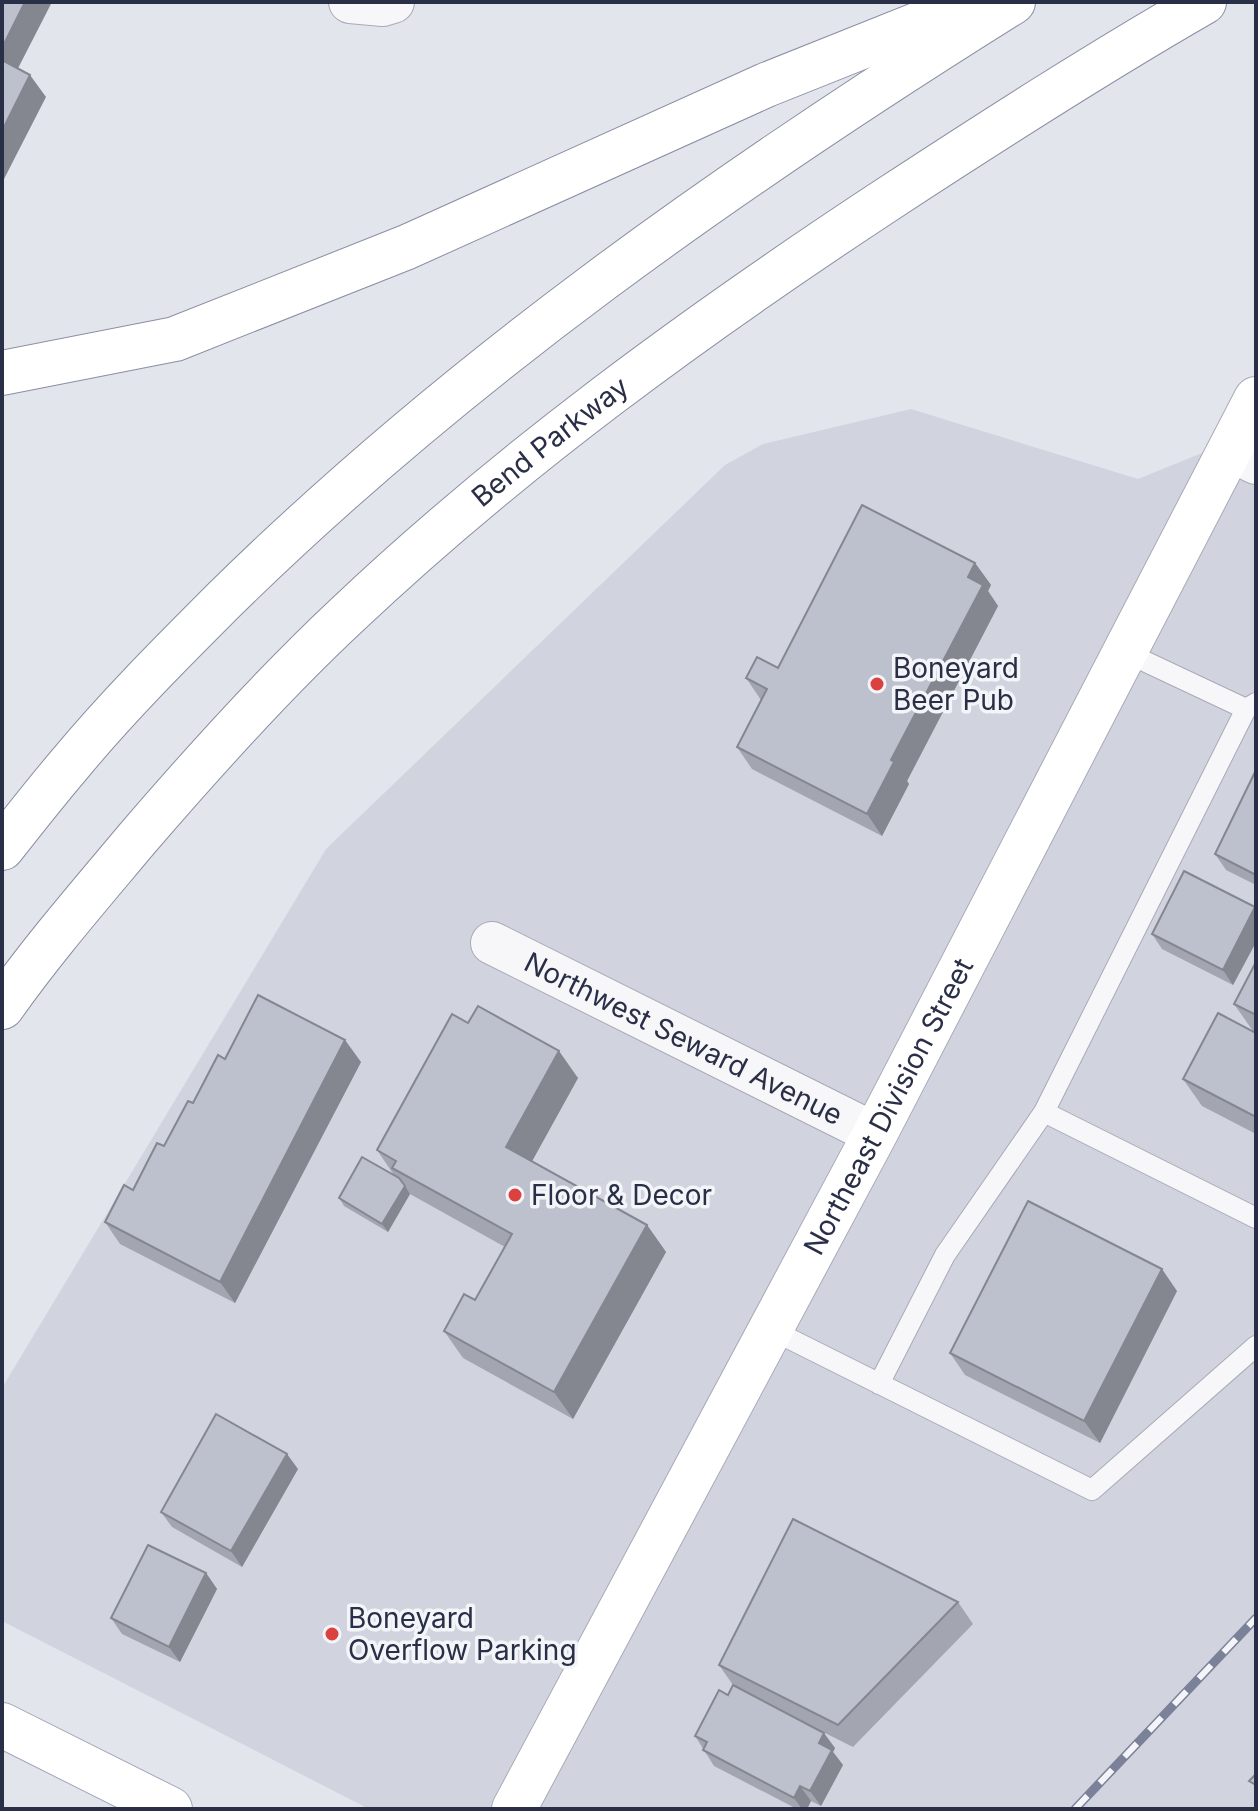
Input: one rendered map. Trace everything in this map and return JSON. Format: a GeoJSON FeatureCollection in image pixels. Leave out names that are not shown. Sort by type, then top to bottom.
{"type":"FeatureCollection","features":[{"type":"Feature","properties":{"kind":"main road"},"geometry":{"type":"LineString","coordinates":[[2,373],[175,339],[407,247],[766,85],[974,2]]}},
{"type":"Feature","properties":{"kind":"main road"},"geometry":{"type":"LineString","coordinates":[[2,848],[69,764],[202,622],[272,554],[419,423],[535,331],[735,185],[1013,2]]}},
{"type":"Feature","properties":{"kind":"main road","name":"Bend Parkway"},"geometry":{"type":"LineString","coordinates":[[2,1007],[177,792],[276,684],[383,582],[500,481],[651,364],[816,247],[993,130],[1204,2]]}},
{"type":"Feature","properties":{"kind":"main road","name":"Northeast Division Street"},"geometry":{"type":"LineString","coordinates":[[514,1809],[875,1134],[1125,652],[1243,456],[1256,399]]}},
{"type":"Feature","properties":{"kind":"main road"},"geometry":{"type":"LineString","coordinates":[[2,1725],[170,1809]]}},
{"type":"Feature","properties":{"kind":"street"},"geometry":{"type":"LineString","coordinates":[[350,2],[383,5],[393,2]]}},
{"type":"Feature","properties":{"kind":"street","name":"Northwest Seward Avenue"},"geometry":{"type":"LineString","coordinates":[[492,943],[875,1134]]}},
{"type":"Feature","properties":{"kind":"lane"},"geometry":{"type":"LineString","coordinates":[[879,1384],[945,1255],[1044,1112],[1251,706],[1125,652]]}},
{"type":"Feature","properties":{"kind":"lane"},"geometry":{"type":"LineString","coordinates":[[1044,1112],[1256,1218]]}},
{"type":"Feature","properties":{"kind":"lane"},"geometry":{"type":"LineString","coordinates":[[770,1329],[1092,1490],[1256,1346]]}},
{"type":"Feature","properties":{"kind":"shaded area"},"geometry":{"type":"Polygon","coordinates":[[[911,409],[1138,479],[1256,431],[1256,1809],[369,1809],[2,1621],[2,1388],[326,849],[725,465],[763,444],[911,409]]]}},
{"type":"Feature","properties":{"kind":"building"},"geometry":{"type":"Polygon","coordinates":[[[2,2],[25,2],[2,48],[2,2]]]}},
{"type":"Feature","properties":{"kind":"building"},"geometry":{"type":"Polygon","coordinates":[[[2,60],[30,75],[2,131],[2,60]]]}},
{"type":"Feature","properties":{"kind":"building","name":"Boneyard Beer Pub"},"geometry":{"type":"Polygon","coordinates":[[[862,505],[975,563],[968,577],[983,585],[891,760],[894,762],[867,814],[737,747],[767,689],[746,678],[757,657],[778,668],[862,505]]]}},
{"type":"Feature","properties":{"kind":"building"},"geometry":{"type":"Polygon","coordinates":[[[1256,773],[1256,875],[1215,854],[1256,773]]]}},
{"type":"Feature","properties":{"kind":"building"},"geometry":{"type":"Polygon","coordinates":[[[1184,871],[1255,907],[1223,970],[1152,934],[1184,871]]]}},
{"type":"Feature","properties":{"kind":"building"},"geometry":{"type":"Polygon","coordinates":[[[1256,962],[1256,1015],[1234,1004],[1256,962]]]}},
{"type":"Feature","properties":{"kind":"building"},"geometry":{"type":"Polygon","coordinates":[[[258,995],[345,1040],[220,1282],[105,1222],[124,1185],[133,1190],[157,1143],[164,1146],[188,1101],[193,1103],[218,1055],[225,1059],[258,995]]]}},
{"type":"Feature","properties":{"kind":"building"},"geometry":{"type":"Polygon","coordinates":[[[478,1006],[559,1051],[506,1147],[647,1225],[554,1392],[444,1331],[464,1294],[475,1300],[512,1234],[392,1168],[396,1161],[377,1150],[452,1014],[468,1023],[478,1006]]]}},
{"type":"Feature","properties":{"kind":"building"},"geometry":{"type":"Polygon","coordinates":[[[1218,1013],[1256,1033],[1256,1117],[1183,1079],[1218,1013]]]}},
{"type":"Feature","properties":{"kind":"building"},"geometry":{"type":"Polygon","coordinates":[[[362,1157],[399,1178],[405,1186],[382,1224],[339,1198],[362,1157]]]}},
{"type":"Feature","properties":{"kind":"building"},"geometry":{"type":"Polygon","coordinates":[[[1028,1201],[1162,1269],[1084,1421],[950,1353],[1028,1201]]]}},
{"type":"Feature","properties":{"kind":"building"},"geometry":{"type":"Polygon","coordinates":[[[216,1414],[287,1454],[231,1551],[161,1512],[216,1414]]]}},
{"type":"Feature","properties":{"kind":"building"},"geometry":{"type":"Polygon","coordinates":[[[793,1519],[958,1602],[838,1725],[719,1665],[793,1519]]]}},
{"type":"Feature","properties":{"kind":"building"},"geometry":{"type":"Polygon","coordinates":[[[148,1545],[206,1573],[169,1647],[111,1618],[148,1545]]]}},
{"type":"Feature","properties":{"kind":"building"},"geometry":{"type":"Polygon","coordinates":[[[733,1685],[824,1733],[819,1743],[832,1750],[810,1791],[800,1786],[794,1798],[703,1750],[707,1742],[695,1736],[719,1690],[728,1695],[733,1685]]]}},
{"type":"Feature","properties":{"kind":"railway"},"geometry":{"type":"LineString","coordinates":[[1075,1809],[1256,1618]]}},
{"type":"Feature","properties":{"kind":"place","name":"Boneyard Beer Pub"},"geometry":{"type":"Point","coordinates":[877,684]}},
{"type":"Feature","properties":{"kind":"place","name":"Floor & Decor"},"geometry":{"type":"Point","coordinates":[515,1195]}},
{"type":"Feature","properties":{"kind":"place","name":"Boneyard Overflow Parking"},"geometry":{"type":"Point","coordinates":[332,1634]}}]}
